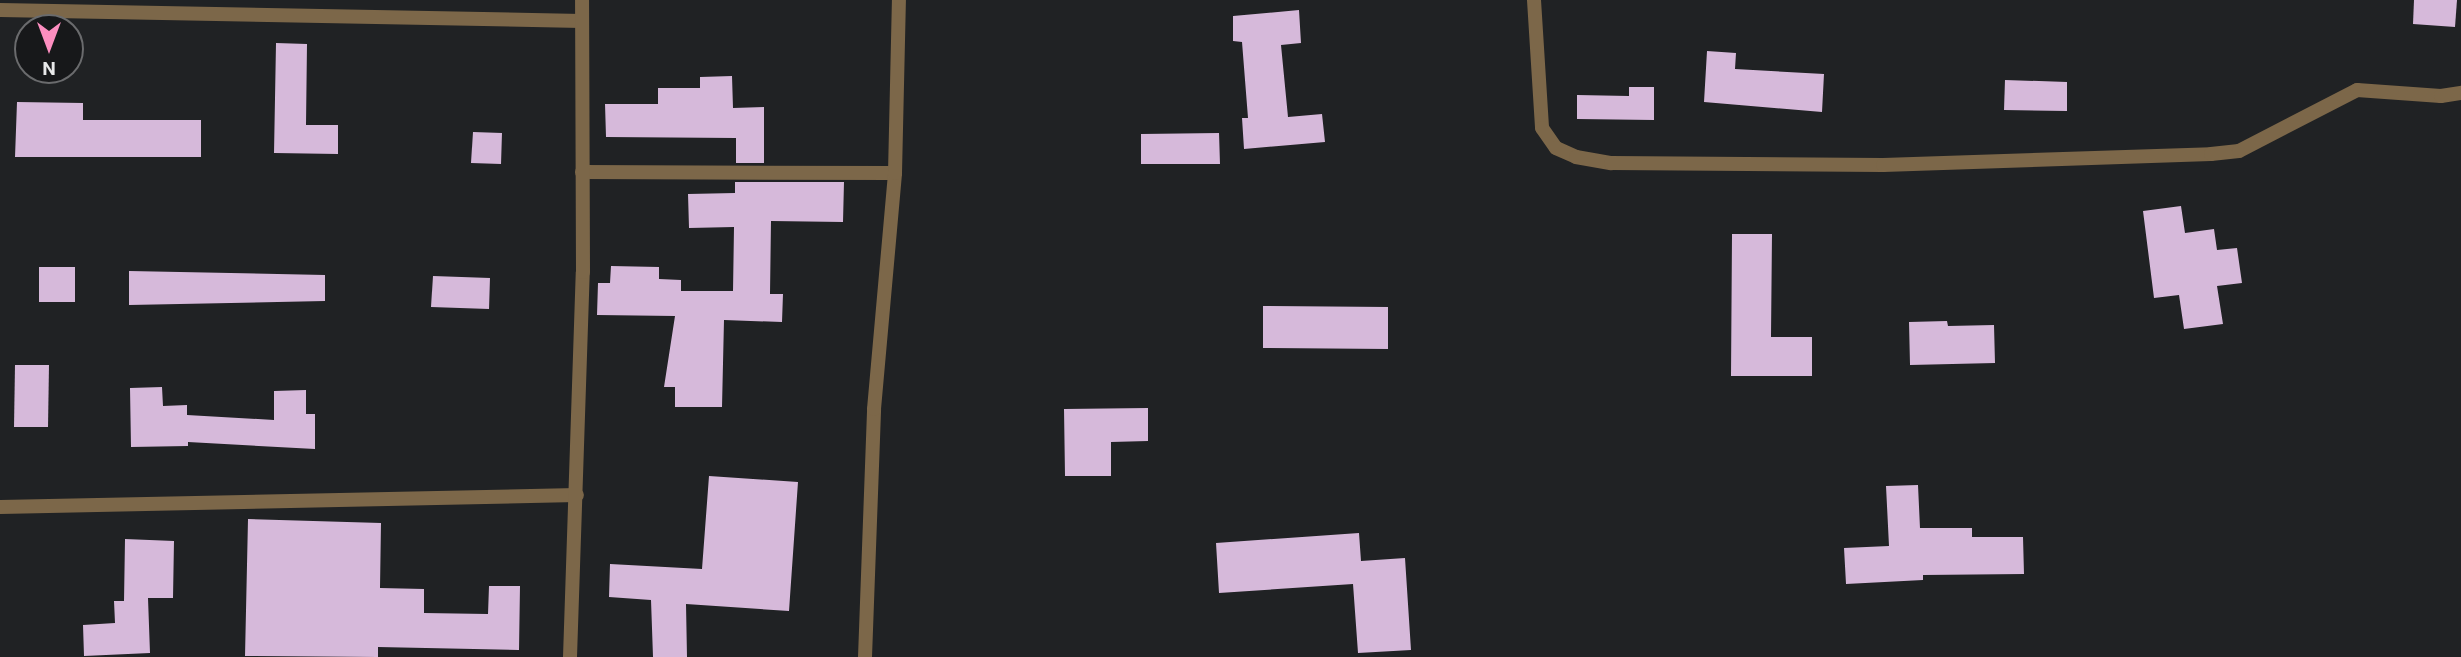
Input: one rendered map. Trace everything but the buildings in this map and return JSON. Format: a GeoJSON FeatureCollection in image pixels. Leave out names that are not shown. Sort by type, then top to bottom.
{"type":"FeatureCollection","features":[{"type":"Feature","properties":{"kind":"street"},"geometry":{"type":"LineString","coordinates":[[570,657],[577,495],[582,0]]}},
{"type":"Feature","properties":{"kind":"street"},"geometry":{"type":"LineString","coordinates":[[865,657],[874,409],[895,173],[899,0]]}},
{"type":"Feature","properties":{"kind":"street"},"geometry":{"type":"LineString","coordinates":[[1534,0],[1542,128],[1556,148],[1576,158],[1611,163],[1883,165],[2211,154],[2239,150],[2357,90],[2441,96],[2461,93]]}},
{"type":"Feature","properties":{"kind":"street"},"geometry":{"type":"LineString","coordinates":[[0,10],[582,21]]}},
{"type":"Feature","properties":{"kind":"street"},"geometry":{"type":"LineString","coordinates":[[582,172],[895,173]]}},
{"type":"Feature","properties":{"kind":"street"},"geometry":{"type":"LineString","coordinates":[[0,507],[577,495]]}}]}
